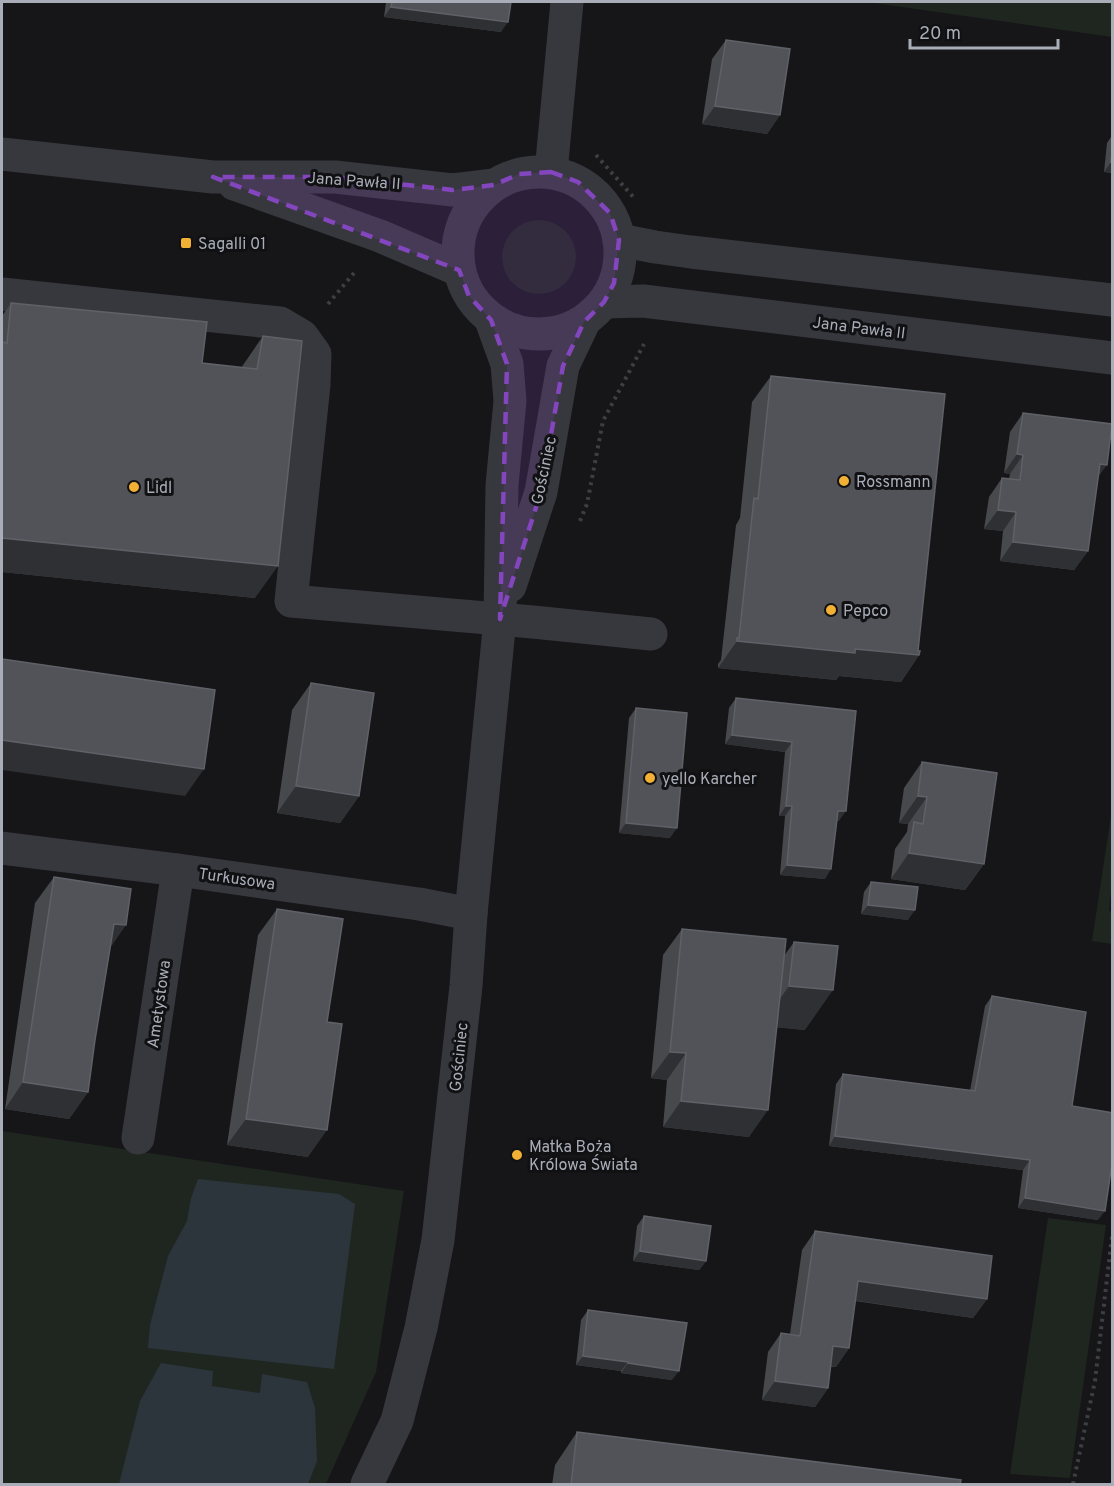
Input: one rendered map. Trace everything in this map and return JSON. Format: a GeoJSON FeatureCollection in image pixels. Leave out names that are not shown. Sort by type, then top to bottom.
{"type":"FeatureCollection","features":[{"type":"Feature","properties":{"kind":"street"},"geometry":{"type":"LineString","coordinates":[[551,172],[567,2]]}},
{"type":"Feature","properties":{"kind":"street","name":"Jana Pawła II"},"geometry":{"type":"LineString","coordinates":[[2,154],[213,177],[334,177],[453,190],[494,185]]}},
{"type":"Feature","properties":{"kind":"street"},"geometry":{"type":"LineString","coordinates":[[551,172],[578,182],[600,200],[610,213],[619,240],[619,264],[614,283],[594,312],[570,328],[542,335],[516,332],[491,320],[469,296],[459,270],[460,237],[472,208],[494,185],[519,174],[551,172]]}},
{"type":"Feature","properties":{"kind":"street","name":"Jana Pawła II"},"geometry":{"type":"LineString","coordinates":[[213,177],[380,236],[459,270]]}},
{"type":"Feature","properties":{"kind":"street"},"geometry":{"type":"LineString","coordinates":[[619,240],[655,248],[1113,300]]}},
{"type":"Feature","properties":{"kind":"street"},"geometry":{"type":"LineString","coordinates":[[2,294],[280,322],[302,336],[315,354],[314,385],[291,601],[651,634]]}},
{"type":"Feature","properties":{"kind":"street","name":"Jana Pawła II"},"geometry":{"type":"LineString","coordinates":[[594,312],[643,301],[1113,358]]}},
{"type":"Feature","properties":{"kind":"street","name":"Gościniec"},"geometry":{"type":"LineString","coordinates":[[500,619],[541,492],[563,366],[594,312]]}},
{"type":"Feature","properties":{"kind":"street","name":"Gościniec"},"geometry":{"type":"LineString","coordinates":[[368,1485],[397,1422],[421,1329],[438,1240],[466,986],[500,619],[502,485],[510,401],[507,364],[491,320]]}},
{"type":"Feature","properties":{"kind":"street","name":"Turkusowa"},"geometry":{"type":"LineString","coordinates":[[2,848],[178,870],[419,904],[471,914]]}},
{"type":"Feature","properties":{"kind":"street","name":"Ametystowa"},"geometry":{"type":"LineString","coordinates":[[138,1138],[178,870]]}},
{"type":"Feature","properties":{"kind":"path"},"geometry":{"type":"LineString","coordinates":[[302,336],[359,267]]}},
{"type":"Feature","properties":{"kind":"path"},"geometry":{"type":"LineString","coordinates":[[578,525],[587,504],[603,421],[646,341]]}},
{"type":"Feature","properties":{"kind":"path"},"geometry":{"type":"LineString","coordinates":[[1073,1485],[1095,1381],[1113,1236]]}},
{"type":"Feature","properties":{"kind":"highlighted area"},"geometry":{"type":"Polygon","coordinates":[[[551,172],[578,182],[610,213],[619,240],[614,283],[604,302],[584,322],[563,366],[541,492],[500,619],[507,364],[491,320],[469,296],[459,270],[213,177],[335,177],[453,190],[494,185],[519,174],[551,172]]]}},
{"type":"Feature","properties":{"kind":"shaded area"},"geometry":{"type":"Polygon","coordinates":[[[1112,2],[1112,37],[874,3],[1112,2]]]}},
{"type":"Feature","properties":{"kind":"shaded area"},"geometry":{"type":"Polygon","coordinates":[[[539,220],[560,226],[570,236],[576,257],[570,278],[560,288],[539,294],[518,288],[508,278],[502,257],[508,236],[518,226],[539,220]]]}},
{"type":"Feature","properties":{"kind":"shaded area"},"geometry":{"type":"Polygon","coordinates":[[[1112,809],[1112,883],[1109,911],[1112,912],[1112,944],[1092,941],[1112,809]]]}},
{"type":"Feature","properties":{"kind":"shaded area"},"geometry":{"type":"Polygon","coordinates":[[[2,1131],[404,1191],[376,1372],[326,1484],[2,1484],[2,1131]]]}},
{"type":"Feature","properties":{"kind":"shaded area"},"geometry":{"type":"Polygon","coordinates":[[[198,1179],[339,1194],[355,1204],[334,1369],[148,1348],[150,1325],[168,1256],[187,1221],[191,1198],[198,1179]]]}},
{"type":"Feature","properties":{"kind":"shaded area"},"geometry":{"type":"Polygon","coordinates":[[[1048,1218],[1106,1225],[1070,1478],[1010,1474],[1048,1218]]]}},
{"type":"Feature","properties":{"kind":"shaded area"},"geometry":{"type":"Polygon","coordinates":[[[161,1363],[213,1371],[212,1386],[260,1393],[262,1374],[307,1382],[315,1408],[317,1461],[308,1484],[119,1484],[140,1401],[161,1363]]]}},
{"type":"Feature","properties":{"kind":"building"},"geometry":{"type":"Polygon","coordinates":[[[392,2],[511,2],[508,22],[391,7],[392,2]]]}},
{"type":"Feature","properties":{"kind":"building"},"geometry":{"type":"Polygon","coordinates":[[[726,40],[790,49],[780,115],[715,106],[726,40]]]}},
{"type":"Feature","properties":{"kind":"building","name":"Lidl"},"geometry":{"type":"Polygon","coordinates":[[[11,303],[207,322],[202,363],[257,369],[263,336],[302,341],[278,566],[2,538],[2,342],[7,343],[11,303]]]}},
{"type":"Feature","properties":{"kind":"building"},"geometry":{"type":"Polygon","coordinates":[[[771,376],[945,394],[919,655],[855,649],[855,653],[737,641],[754,498],[758,499],[771,376]]]}},
{"type":"Feature","properties":{"kind":"building"},"geometry":{"type":"Polygon","coordinates":[[[1023,413],[1112,424],[1107,465],[1100,464],[1088,551],[1013,542],[1016,512],[998,510],[1002,478],[1020,480],[1023,455],[1017,454],[1023,413]]]}},
{"type":"Feature","properties":{"kind":"building"},"geometry":{"type":"Polygon","coordinates":[[[2,659],[215,690],[204,769],[2,740],[2,659]]]}},
{"type":"Feature","properties":{"kind":"building"},"geometry":{"type":"Polygon","coordinates":[[[311,683],[374,693],[359,796],[296,786],[311,683]]]}},
{"type":"Feature","properties":{"kind":"building"},"geometry":{"type":"Polygon","coordinates":[[[736,698],[856,711],[846,811],[838,811],[831,869],[787,865],[792,806],[786,806],[792,742],[732,735],[736,698]]]}},
{"type":"Feature","properties":{"kind":"building","name":"yello Karcher"},"geometry":{"type":"Polygon","coordinates":[[[636,708],[687,713],[677,828],[626,823],[636,708]]]}},
{"type":"Feature","properties":{"kind":"building"},"geometry":{"type":"Polygon","coordinates":[[[922,762],[997,773],[984,864],[909,853],[914,822],[923,824],[927,797],[918,796],[922,762]]]}},
{"type":"Feature","properties":{"kind":"building"},"geometry":{"type":"Polygon","coordinates":[[[54,877],[131,889],[126,925],[114,924],[88,1092],[23,1082],[54,877]]]}},
{"type":"Feature","properties":{"kind":"building"},"geometry":{"type":"Polygon","coordinates":[[[871,882],[918,887],[915,910],[868,905],[871,882]]]}},
{"type":"Feature","properties":{"kind":"building"},"geometry":{"type":"Polygon","coordinates":[[[277,909],[343,919],[327,1022],[342,1024],[327,1130],[246,1119],[277,909]]]}},
{"type":"Feature","properties":{"kind":"building"},"geometry":{"type":"Polygon","coordinates":[[[682,929],[786,939],[768,1110],[681,1101],[686,1053],[670,1052],[682,929]]]}},
{"type":"Feature","properties":{"kind":"building"},"geometry":{"type":"Polygon","coordinates":[[[794,942],[838,946],[833,990],[789,986],[794,942]]]}},
{"type":"Feature","properties":{"kind":"building"},"geometry":{"type":"Polygon","coordinates":[[[992,996],[1086,1012],[1072,1106],[1113,1113],[1113,1157],[1105,1211],[1025,1198],[1030,1160],[835,1136],[843,1074],[975,1091],[992,996]]]}},
{"type":"Feature","properties":{"kind":"building"},"geometry":{"type":"Polygon","coordinates":[[[644,1216],[711,1226],[706,1261],[640,1251],[644,1216]]]}},
{"type":"Feature","properties":{"kind":"building"},"geometry":{"type":"Polygon","coordinates":[[[815,1231],[992,1256],[987,1299],[858,1281],[849,1348],[833,1346],[828,1388],[775,1381],[781,1333],[800,1336],[815,1231]]]}},
{"type":"Feature","properties":{"kind":"building"},"geometry":{"type":"Polygon","coordinates":[[[588,1310],[687,1323],[679,1371],[583,1356],[588,1310]]]}},
{"type":"Feature","properties":{"kind":"building"},"geometry":{"type":"Polygon","coordinates":[[[577,1432],[961,1480],[960,1485],[571,1485],[577,1432]]]}},
{"type":"Feature","properties":{"kind":"place","name":"Sagalli 01"},"geometry":{"type":"Point","coordinates":[186,243]}},
{"type":"Feature","properties":{"kind":"place","name":"Rossmann"},"geometry":{"type":"Point","coordinates":[844,481]}},
{"type":"Feature","properties":{"kind":"place","name":"Lidl"},"geometry":{"type":"Point","coordinates":[134,487]}},
{"type":"Feature","properties":{"kind":"place","name":"Pepco"},"geometry":{"type":"Point","coordinates":[831,610]}},
{"type":"Feature","properties":{"kind":"place","name":"yello Karcher"},"geometry":{"type":"Point","coordinates":[650,778]}},
{"type":"Feature","properties":{"kind":"place","name":"Matka Boża Królowa Świata"},"geometry":{"type":"Point","coordinates":[517,1155]}}]}
